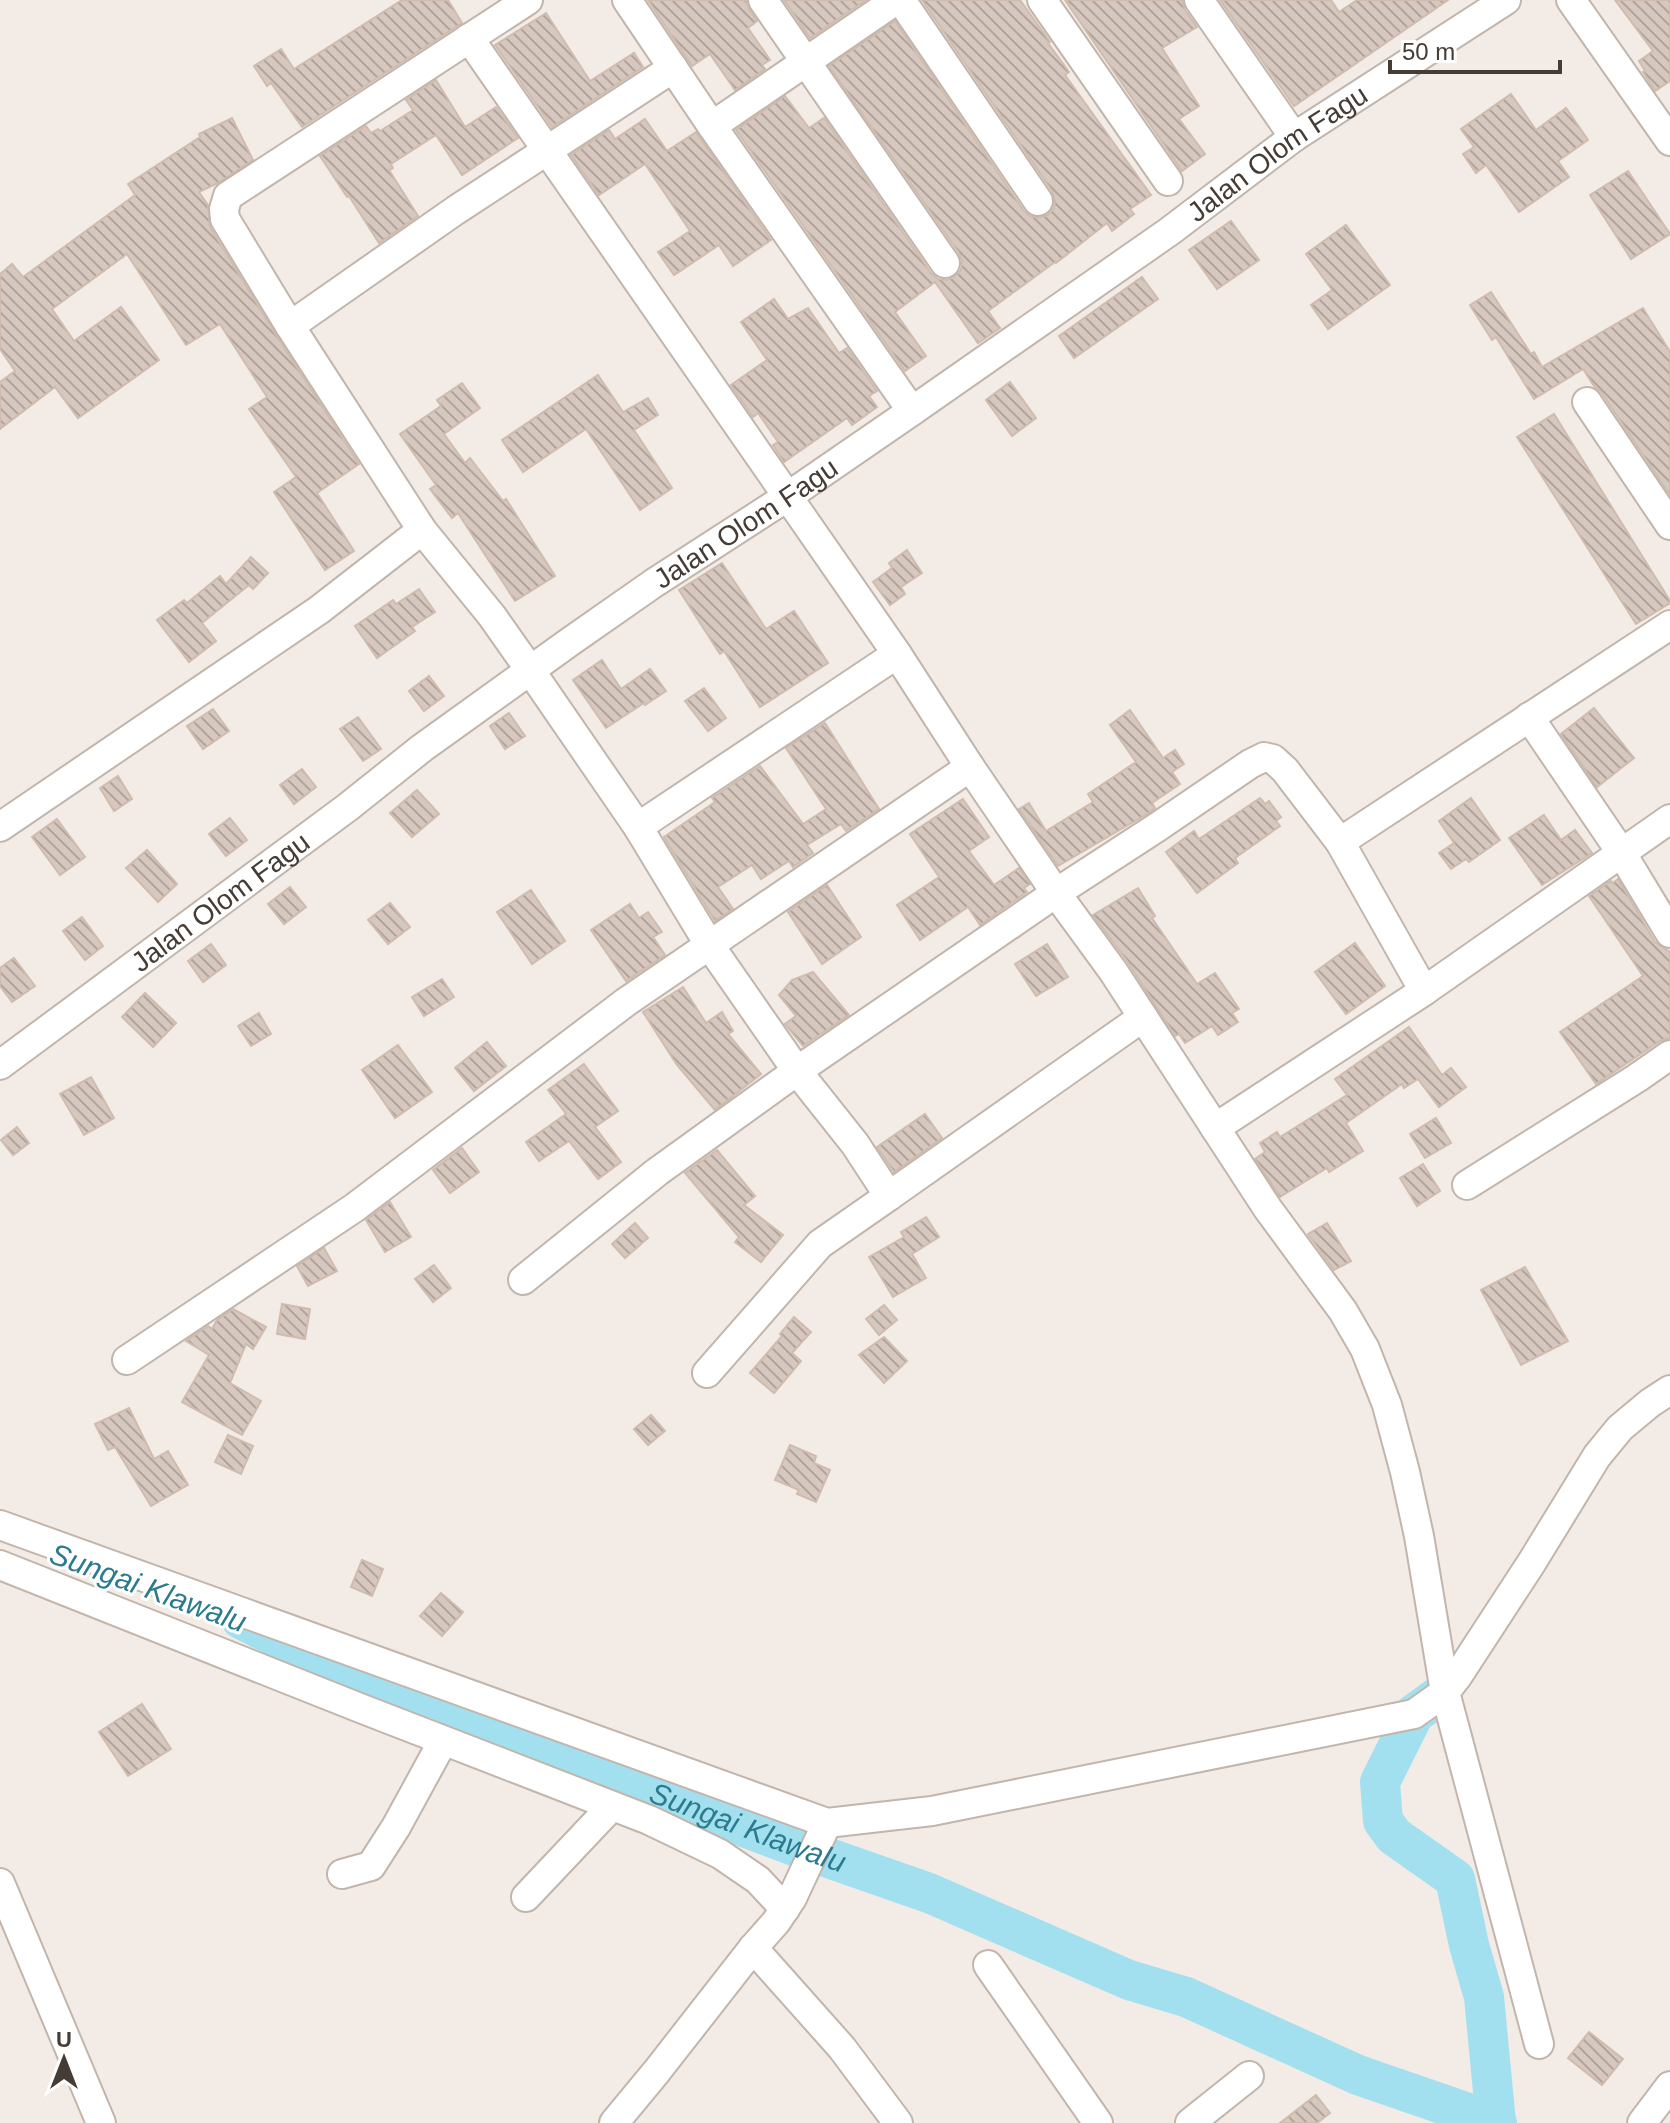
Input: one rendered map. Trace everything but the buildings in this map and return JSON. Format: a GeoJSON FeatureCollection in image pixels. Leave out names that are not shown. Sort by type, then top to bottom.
{"type":"FeatureCollection","features":[{"type":"Feature","properties":{"kind":"street"},"geometry":{"type":"LineString","coordinates":[[528,0],[228,196],[225,219],[422,530],[492,616],[530,670],[638,827],[710,946],[797,1071],[855,1144],[889,1196]]}},
{"type":"Feature","properties":{"kind":"street"},"geometry":{"type":"LineString","coordinates":[[627,0],[912,411]]}},
{"type":"Feature","properties":{"kind":"street"},"geometry":{"type":"LineString","coordinates":[[763,0],[945,263]]}},
{"type":"Feature","properties":{"kind":"street"},"geometry":{"type":"LineString","coordinates":[[712,126],[898,0],[1038,201]]}},
{"type":"Feature","properties":{"kind":"street"},"geometry":{"type":"LineString","coordinates":[[1042,0],[1168,181]]}},
{"type":"Feature","properties":{"kind":"street"},"geometry":{"type":"LineString","coordinates":[[1199,0],[1294,137]]}},
{"type":"Feature","properties":{"kind":"street","name":"Jalan Olom Fagu"},"geometry":{"type":"LineString","coordinates":[[0,1065],[530,670],[654,583],[912,411],[1170,231],[1294,137],[1506,0]]}},
{"type":"Feature","properties":{"kind":"street"},"geometry":{"type":"LineString","coordinates":[[1571,0],[1670,141]]}},
{"type":"Feature","properties":{"kind":"street"},"geometry":{"type":"LineString","coordinates":[[469,38],[897,654],[970,767],[1113,971],[1268,1209],[1343,1311],[1365,1349],[1387,1405],[1405,1472],[1445,1692],[1539,2044]]}},
{"type":"Feature","properties":{"kind":"street"},"geometry":{"type":"LineString","coordinates":[[290,326],[400,249],[673,68]]}},
{"type":"Feature","properties":{"kind":"street"},"geometry":{"type":"LineString","coordinates":[[1587,402],[1670,525]]}},
{"type":"Feature","properties":{"kind":"street"},"geometry":{"type":"LineString","coordinates":[[0,827],[319,610],[422,530]]}},
{"type":"Feature","properties":{"kind":"street"},"geometry":{"type":"LineString","coordinates":[[1340,842],[1670,625]]}},
{"type":"Feature","properties":{"kind":"street"},"geometry":{"type":"LineString","coordinates":[[638,827],[897,654]]}},
{"type":"Feature","properties":{"kind":"street"},"geometry":{"type":"LineString","coordinates":[[1529,717],[1621,852],[1670,933]]}},
{"type":"Feature","properties":{"kind":"street"},"geometry":{"type":"LineString","coordinates":[[523,1280],[657,1172],[797,1071],[1056,893],[1264,757],[1273,759],[1285,770],[1340,842],[1424,991]]}},
{"type":"Feature","properties":{"kind":"street"},"geometry":{"type":"LineString","coordinates":[[127,1360],[354,1208],[626,1002],[970,767]]}},
{"type":"Feature","properties":{"kind":"street"},"geometry":{"type":"LineString","coordinates":[[1215,1128],[1424,991],[1670,819]]}},
{"type":"Feature","properties":{"kind":"street"},"geometry":{"type":"LineString","coordinates":[[707,1373],[820,1244],[1143,1017]]}},
{"type":"Feature","properties":{"kind":"street"},"geometry":{"type":"LineString","coordinates":[[1467,1185],[1670,1055]]}},
{"type":"Feature","properties":{"kind":"street"},"geometry":{"type":"LineString","coordinates":[[0,1525],[816,1847],[932,1811],[1414,1714],[1445,1692],[1485,1635],[1597,1456],[1620,1428],[1670,1390]]}},
{"type":"Feature","properties":{"kind":"street"},"geometry":{"type":"LineString","coordinates":[[0,1565],[649,1820],[720,1854],[758,1880],[785,1909]]}},
{"type":"Feature","properties":{"kind":"street"},"geometry":{"type":"LineString","coordinates":[[342,1874],[371,1866],[443,1741]]}},
{"type":"Feature","properties":{"kind":"street"},"geometry":{"type":"LineString","coordinates":[[526,1897],[612,1806]]}},
{"type":"Feature","properties":{"kind":"street"},"geometry":{"type":"LineString","coordinates":[[614,2123],[785,1909],[816,1847]]}},
{"type":"Feature","properties":{"kind":"street"},"geometry":{"type":"LineString","coordinates":[[0,1883],[101,2123]]}},
{"type":"Feature","properties":{"kind":"street"},"geometry":{"type":"LineString","coordinates":[[753,1948],[842,2048],[898,2123]]}},
{"type":"Feature","properties":{"kind":"street"},"geometry":{"type":"LineString","coordinates":[[988,1965],[1098,2123]]}},
{"type":"Feature","properties":{"kind":"street"},"geometry":{"type":"LineString","coordinates":[[1190,2123],[1249,2076]]}},
{"type":"Feature","properties":{"kind":"street"},"geometry":{"type":"LineString","coordinates":[[1642,2123],[1670,2086]]}},
{"type":"Feature","properties":{"kind":"waterway","name":"Sungai Klawalu"},"geometry":{"type":"LineString","coordinates":[[241,1619],[387,1691],[437,1699],[596,1771],[929,1893],[1129,1980],[1186,1997],[1358,2075],[1497,2123]]}},
{"type":"Feature","properties":{"kind":"waterway"},"geometry":{"type":"LineString","coordinates":[[1443,1693],[1414,1714],[1380,1782],[1383,1821],[1394,1836],[1455,1879],[1484,1997],[1496,2123]]}}]}
